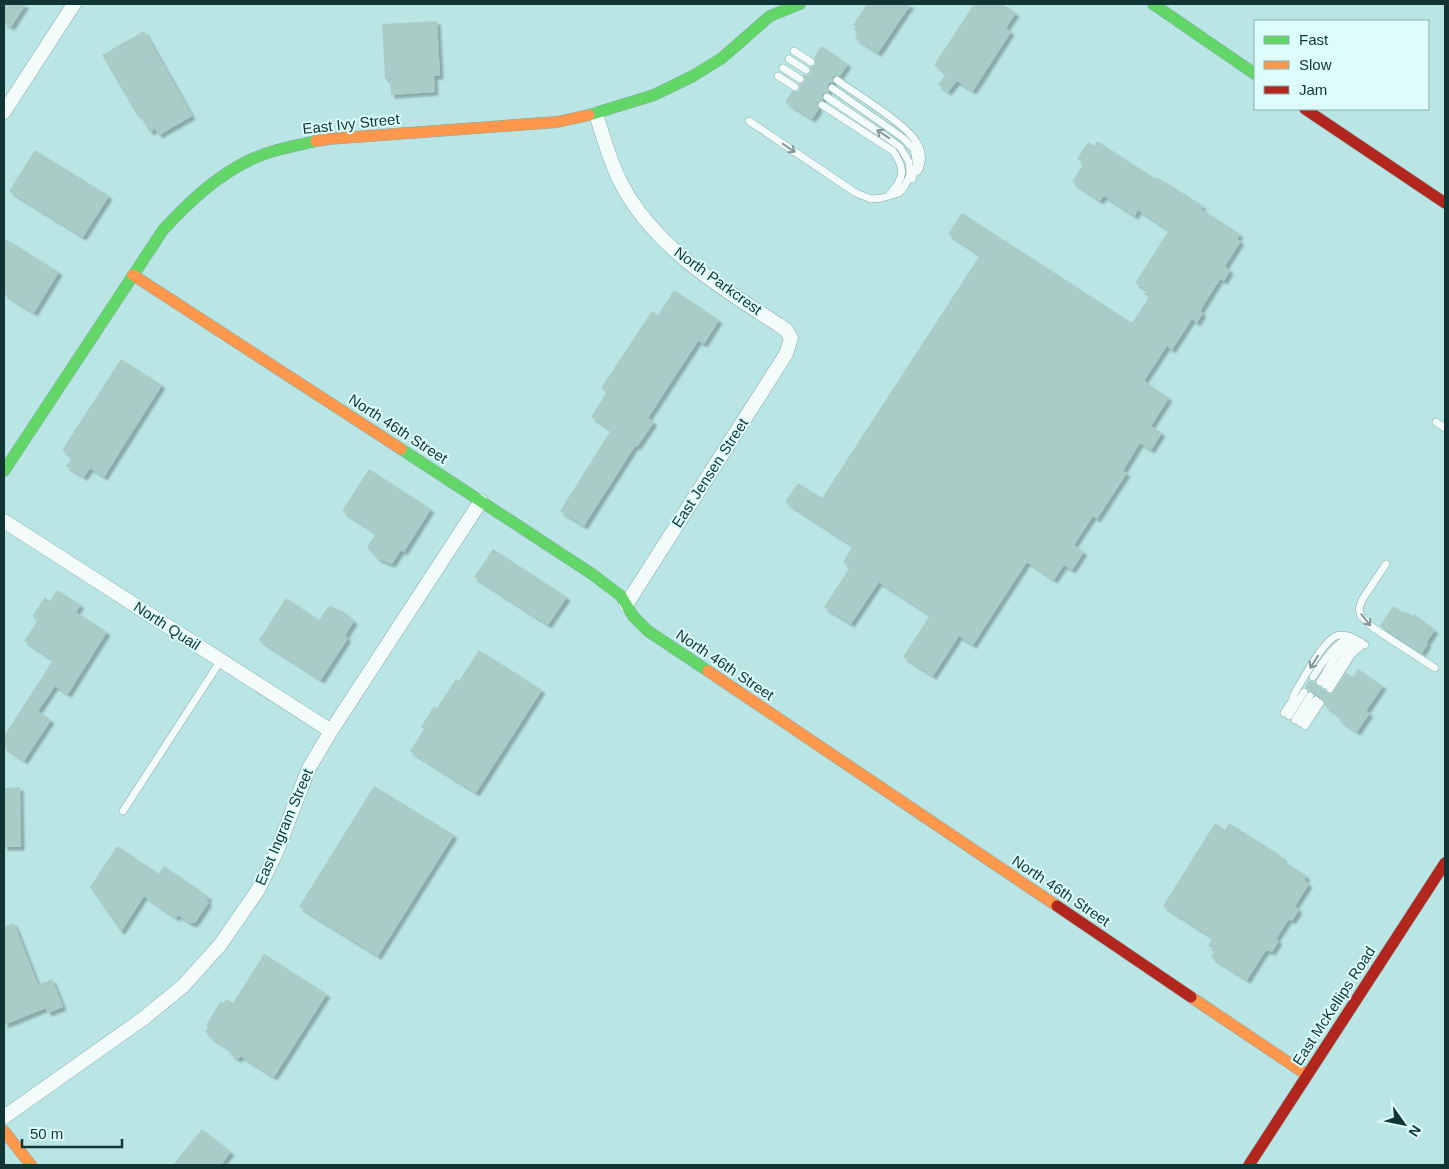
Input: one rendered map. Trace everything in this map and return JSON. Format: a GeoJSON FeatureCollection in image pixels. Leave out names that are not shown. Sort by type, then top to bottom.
{"type":"FeatureCollection","features":[{"type":"Feature","properties":{"kind":"street"},"geometry":{"type":"LineString","coordinates":[[4,112],[74,4]]}},
{"type":"Feature","properties":{"kind":"street","name":"East Ivy Street"},"geometry":{"type":"LineString","coordinates":[[4,471],[163,230],[194,198],[214,182],[249,160],[286,147],[328,139],[557,122],[596,114],[654,95],[693,76],[722,58],[770,16],[777,4]]}},
{"type":"Feature","properties":{"kind":"street","name":"East Ivy Street"},"geometry":{"type":"LineString","coordinates":[[770,16],[800,4]]}},
{"type":"Feature","properties":{"kind":"street"},"geometry":{"type":"LineString","coordinates":[[1153,4],[1254,73]]}},
{"type":"Feature","properties":{"kind":"street"},"geometry":{"type":"LineString","coordinates":[[1307,110],[1445,202]]}},
{"type":"Feature","properties":{"kind":"street","name":"North Parkcrest"},"geometry":{"type":"LineString","coordinates":[[596,114],[620,182],[640,212],[674,250],[690,264],[786,330],[791,338]]}},
{"type":"Feature","properties":{"kind":"street","name":"North 46th Street"},"geometry":{"type":"LineString","coordinates":[[133,275],[592,574],[620,596],[633,616],[648,631],[1307,1075]]}},
{"type":"Feature","properties":{"kind":"street","name":"East Jensen Street"},"geometry":{"type":"LineString","coordinates":[[626,605],[786,354],[791,338]]}},
{"type":"Feature","properties":{"kind":"street","name":"East Ingram Street"},"geometry":{"type":"LineString","coordinates":[[4,1117],[144,1018],[183,986],[220,946],[258,890],[276,853],[309,768],[331,731],[481,501]]}},
{"type":"Feature","properties":{"kind":"street","name":"North Quail"},"geometry":{"type":"LineString","coordinates":[[4,521],[331,731]]}},
{"type":"Feature","properties":{"kind":"street","name":"East McKellips Road"},"geometry":{"type":"LineString","coordinates":[[1249,1165],[1445,863]]}},
{"type":"Feature","properties":{"kind":"street"},"geometry":{"type":"LineString","coordinates":[[4,1131],[31,1165]]}},
{"type":"Feature","properties":{"kind":"lane"},"geometry":{"type":"LineString","coordinates":[[794,51],[811,62]]}},
{"type":"Feature","properties":{"kind":"lane"},"geometry":{"type":"LineString","coordinates":[[789,59],[806,70]]}},
{"type":"Feature","properties":{"kind":"lane"},"geometry":{"type":"LineString","coordinates":[[783,68],[800,79]]}},
{"type":"Feature","properties":{"kind":"lane"},"geometry":{"type":"LineString","coordinates":[[778,76],[795,87]]}},
{"type":"Feature","properties":{"kind":"lane"},"geometry":{"type":"LineString","coordinates":[[749,121],[856,194],[871,199],[899,193],[919,170],[922,159],[919,146],[908,131],[837,80]]}},
{"type":"Feature","properties":{"kind":"lane"},"geometry":{"type":"LineString","coordinates":[[832,88],[903,138],[914,149],[917,165],[912,179]]}},
{"type":"Feature","properties":{"kind":"lane"},"geometry":{"type":"LineString","coordinates":[[827,97],[900,147],[909,162],[910,175],[905,186]]}},
{"type":"Feature","properties":{"kind":"lane"},"geometry":{"type":"LineString","coordinates":[[822,105],[892,151],[900,162],[902,170],[896,188],[889,196]]}},
{"type":"Feature","properties":{"kind":"lane"},"geometry":{"type":"LineString","coordinates":[[1436,422],[1445,428]]}},
{"type":"Feature","properties":{"kind":"lane"},"geometry":{"type":"LineString","coordinates":[[1386,564],[1362,600],[1359,609],[1361,616],[1372,628],[1435,668]]}},
{"type":"Feature","properties":{"kind":"lane"},"geometry":{"type":"LineString","coordinates":[[1295,719],[1292,701],[1294,694],[1326,642],[1336,635],[1358,641]]}},
{"type":"Feature","properties":{"kind":"lane"},"geometry":{"type":"LineString","coordinates":[[1350,641],[1358,641],[1360,647],[1322,683],[1341,650],[1350,641]]}},
{"type":"Feature","properties":{"kind":"lane"},"geometry":{"type":"LineString","coordinates":[[123,810],[221,660]]}},
{"type":"Feature","properties":{"kind":"lane"},"geometry":{"type":"LineString","coordinates":[[1295,719],[1313,698],[1295,719]]}},
{"type":"Feature","properties":{"kind":"building"},"geometry":{"type":"Polygon","coordinates":[[[4,4],[26,4],[11,27],[4,23],[4,4]]]}},
{"type":"Feature","properties":{"kind":"building"},"geometry":{"type":"Polygon","coordinates":[[[867,4],[911,4],[878,53],[855,38],[857,35],[854,30],[856,27],[853,25],[867,4]]]}},
{"type":"Feature","properties":{"kind":"building"},"geometry":{"type":"Polygon","coordinates":[[[974,4],[1002,4],[1016,13],[1006,28],[1011,32],[973,91],[957,81],[948,92],[938,85],[946,73],[934,65],[974,4]]]}},
{"type":"Feature","properties":{"kind":"building"},"geometry":{"type":"Polygon","coordinates":[[[437,21],[440,76],[434,76],[435,92],[391,95],[390,79],[385,79],[382,24],[437,21]]]}},
{"type":"Feature","properties":{"kind":"building"},"geometry":{"type":"Polygon","coordinates":[[[144,31],[192,116],[159,135],[155,129],[150,132],[139,114],[137,115],[102,55],[144,31]]]}},
{"type":"Feature","properties":{"kind":"building"},"geometry":{"type":"Polygon","coordinates":[[[821,46],[848,64],[840,76],[835,75],[832,77],[833,83],[829,83],[827,87],[829,92],[823,94],[823,100],[817,103],[819,109],[812,119],[785,102],[792,91],[797,92],[800,89],[799,84],[805,80],[803,75],[808,75],[811,72],[810,67],[816,63],[814,58],[821,46]]]}},
{"type":"Feature","properties":{"kind":"building"},"geometry":{"type":"Polygon","coordinates":[[[1097,141],[1156,179],[1157,177],[1203,206],[1201,209],[1240,234],[1237,239],[1241,241],[1225,266],[1230,271],[1224,281],[1220,279],[1200,311],[1203,313],[1197,323],[1192,319],[1172,350],[1167,346],[1144,381],[1169,398],[1151,426],[1162,433],[1151,450],[1140,443],[1123,471],[1127,473],[1097,519],[1093,516],[1074,545],[1084,552],[1072,570],[1064,565],[1054,580],[1027,562],[973,645],[959,636],[933,676],[903,657],[930,615],[879,582],[851,624],[824,607],[850,567],[843,562],[853,546],[785,502],[798,483],[822,498],[980,255],[948,234],[962,213],[1132,323],[1149,297],[1144,294],[1147,290],[1135,283],[1169,230],[1138,210],[1135,216],[1104,196],[1100,201],[1072,182],[1084,163],[1077,159],[1088,142],[1094,146],[1097,141]]]}},
{"type":"Feature","properties":{"kind":"building"},"geometry":{"type":"Polygon","coordinates":[[[35,150],[109,196],[83,237],[9,191],[35,150]]]}},
{"type":"Feature","properties":{"kind":"building"},"geometry":{"type":"Polygon","coordinates":[[[4,238],[59,272],[34,313],[4,294],[4,238]]]}},
{"type":"Feature","properties":{"kind":"building"},"geometry":{"type":"Polygon","coordinates":[[[674,290],[719,320],[704,344],[698,341],[648,418],[654,422],[637,447],[635,446],[584,526],[560,511],[611,430],[591,417],[607,392],[601,388],[652,311],[658,315],[674,290]]]}},
{"type":"Feature","properties":{"kind":"building"},"geometry":{"type":"Polygon","coordinates":[[[121,359],[162,385],[104,477],[90,468],[84,477],[66,466],[72,457],[62,450],[121,359]]]}},
{"type":"Feature","properties":{"kind":"building"},"geometry":{"type":"Polygon","coordinates":[[[369,469],[431,509],[404,552],[401,550],[392,564],[378,559],[367,547],[376,533],[342,511],[369,469]]]}},
{"type":"Feature","properties":{"kind":"building"},"geometry":{"type":"Polygon","coordinates":[[[493,549],[567,597],[548,625],[474,577],[493,549]]]}},
{"type":"Feature","properties":{"kind":"building"},"geometry":{"type":"Polygon","coordinates":[[[57,590],[81,605],[76,612],[107,632],[68,694],[55,686],[38,711],[51,720],[24,761],[4,747],[4,736],[53,660],[24,641],[38,620],[32,616],[45,597],[50,601],[57,590]]]}},
{"type":"Feature","properties":{"kind":"building"},"geometry":{"type":"Polygon","coordinates":[[[286,598],[319,620],[330,606],[344,612],[354,621],[345,636],[348,638],[321,680],[259,640],[286,598]]]}},
{"type":"Feature","properties":{"kind":"building"},"geometry":{"type":"Polygon","coordinates":[[[1393,606],[1404,613],[1405,611],[1412,616],[1414,614],[1435,630],[1422,653],[1380,626],[1393,606]]]}},
{"type":"Feature","properties":{"kind":"building"},"geometry":{"type":"Polygon","coordinates":[[[479,650],[542,690],[476,793],[410,751],[424,729],[421,727],[434,706],[437,708],[456,679],[459,681],[479,650]]]}},
{"type":"Feature","properties":{"kind":"building"},"geometry":{"type":"Polygon","coordinates":[[[1358,669],[1383,686],[1366,711],[1370,713],[1357,732],[1339,720],[1341,717],[1325,706],[1323,699],[1305,687],[1309,681],[1315,682],[1317,686],[1332,694],[1346,673],[1353,677],[1358,669]]]}},
{"type":"Feature","properties":{"kind":"building"},"geometry":{"type":"Polygon","coordinates":[[[374,786],[454,835],[378,956],[299,907],[374,786]]]}},
{"type":"Feature","properties":{"kind":"building"},"geometry":{"type":"Polygon","coordinates":[[[20,787],[21,847],[4,847],[4,788],[20,787]]]}},
{"type":"Feature","properties":{"kind":"building"},"geometry":{"type":"Polygon","coordinates":[[[1215,823],[1225,830],[1229,823],[1275,852],[1284,859],[1283,861],[1307,876],[1304,880],[1309,884],[1295,906],[1299,910],[1292,921],[1289,919],[1276,939],[1279,941],[1272,952],[1266,950],[1247,980],[1211,957],[1215,950],[1208,946],[1213,938],[1163,906],[1215,823]]]}},
{"type":"Feature","properties":{"kind":"building"},"geometry":{"type":"Polygon","coordinates":[[[117,846],[159,874],[164,866],[209,897],[206,901],[209,902],[195,923],[190,923],[178,915],[176,918],[144,896],[121,932],[90,887],[117,846]]]}},
{"type":"Feature","properties":{"kind":"building"},"geometry":{"type":"Polygon","coordinates":[[[14,923],[38,985],[52,979],[63,1007],[48,1013],[46,1008],[4,1025],[4,927],[14,923]]]}},
{"type":"Feature","properties":{"kind":"building"},"geometry":{"type":"Polygon","coordinates":[[[264,954],[327,994],[274,1077],[241,1056],[238,1059],[230,1054],[232,1051],[205,1032],[208,1026],[206,1025],[221,1001],[224,1003],[226,999],[233,1003],[264,954]]]}},
{"type":"Feature","properties":{"kind":"building"},"geometry":{"type":"Polygon","coordinates":[[[202,1129],[231,1152],[221,1165],[173,1165],[202,1129]]]}},
{"type":"Feature","properties":{"kind":"traffic: fast"},"geometry":{"type":"LineString","coordinates":[[589,115],[654,95],[693,76],[722,58],[770,16],[800,4]]}},
{"type":"Feature","properties":{"kind":"traffic: fast"},"geometry":{"type":"LineString","coordinates":[[1153,4],[1254,73]]}},
{"type":"Feature","properties":{"kind":"traffic: fast"},"geometry":{"type":"LineString","coordinates":[[4,471],[163,230],[203,191],[238,166],[266,154],[316,141]]}},
{"type":"Feature","properties":{"kind":"traffic: fast"},"geometry":{"type":"LineString","coordinates":[[401,449],[592,574],[621,596],[633,616],[648,631],[708,671]]}},
{"type":"Feature","properties":{"kind":"traffic: slow"},"geometry":{"type":"LineString","coordinates":[[316,141],[557,122],[589,115]]}},
{"type":"Feature","properties":{"kind":"traffic: slow"},"geometry":{"type":"LineString","coordinates":[[133,275],[401,449]]}},
{"type":"Feature","properties":{"kind":"traffic: slow"},"geometry":{"type":"LineString","coordinates":[[708,671],[1057,906]]}},
{"type":"Feature","properties":{"kind":"traffic: slow"},"geometry":{"type":"LineString","coordinates":[[1191,997],[1307,1075]]}},
{"type":"Feature","properties":{"kind":"traffic: slow"},"geometry":{"type":"LineString","coordinates":[[4,1131],[31,1165]]}},
{"type":"Feature","properties":{"kind":"traffic: jam"},"geometry":{"type":"LineString","coordinates":[[1306,110],[1445,203]]}},
{"type":"Feature","properties":{"kind":"traffic: jam"},"geometry":{"type":"LineString","coordinates":[[1249,1165],[1445,863]]}},
{"type":"Feature","properties":{"kind":"traffic: jam"},"geometry":{"type":"LineString","coordinates":[[1057,906],[1191,997]]}}]}
